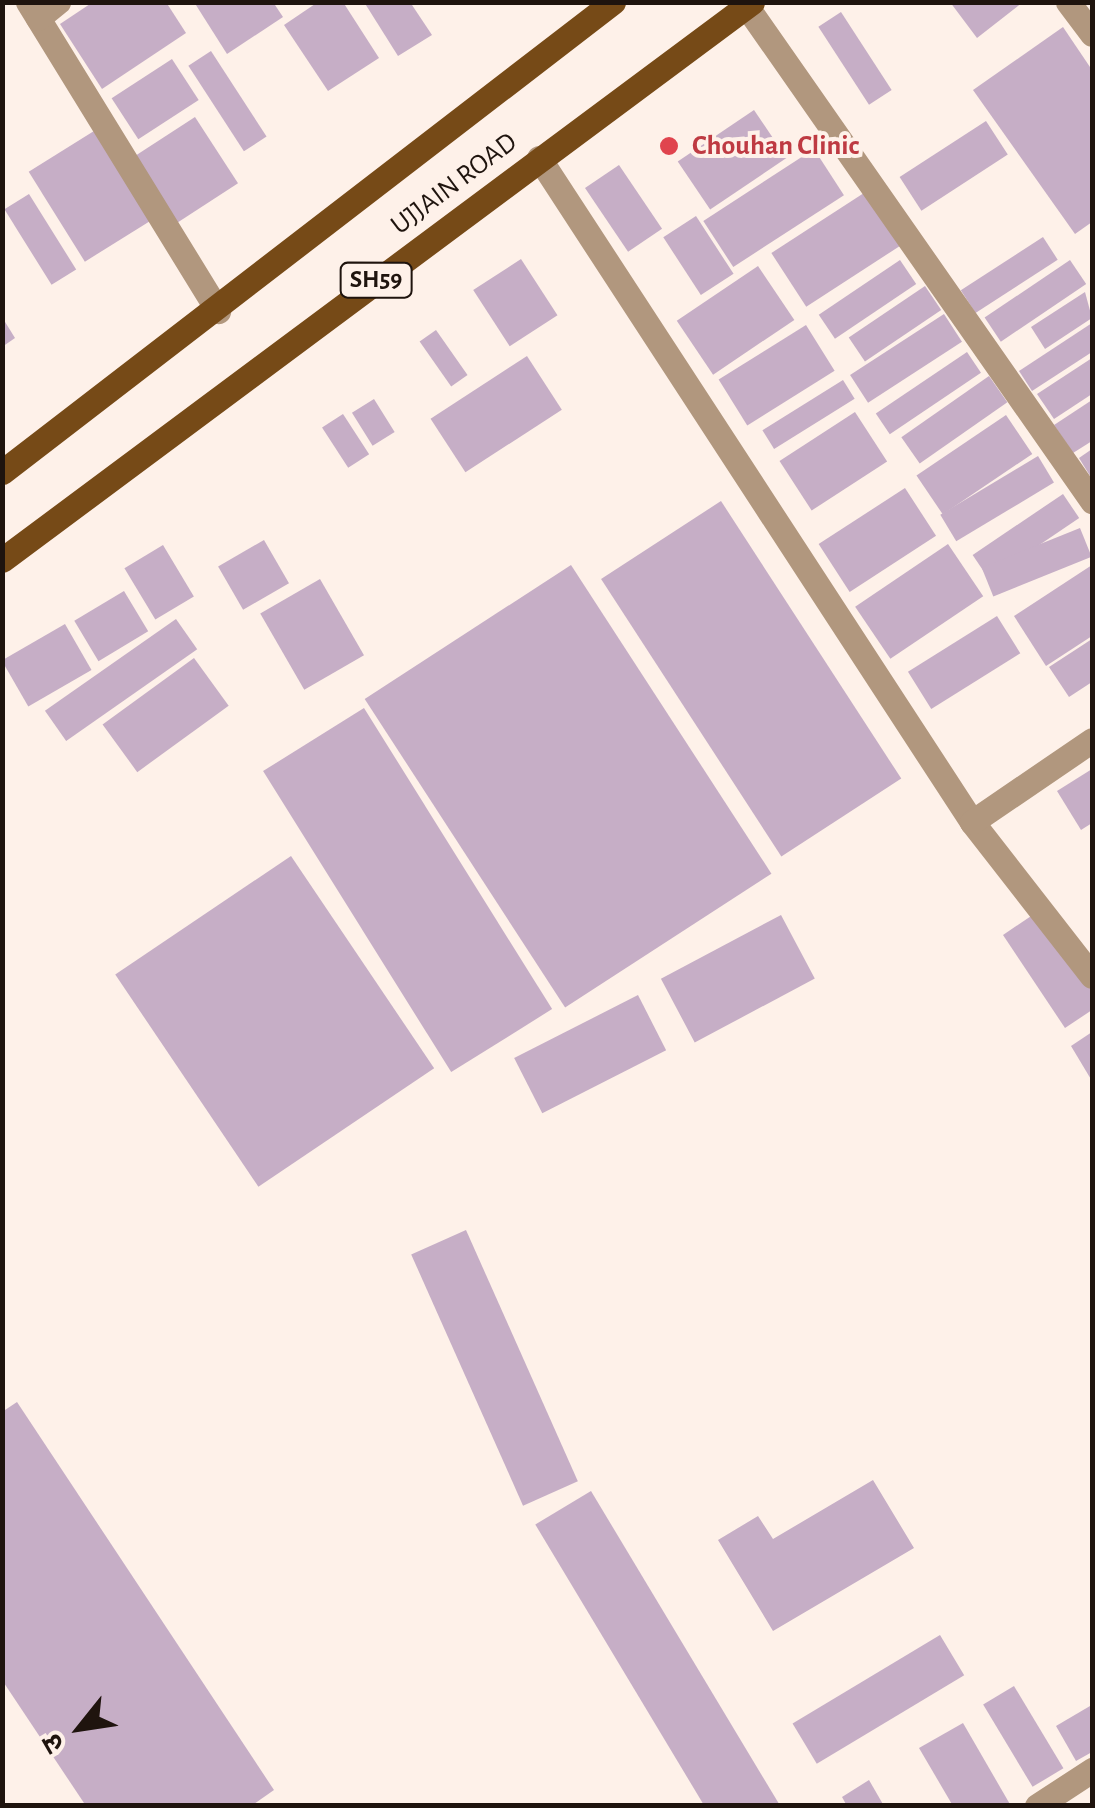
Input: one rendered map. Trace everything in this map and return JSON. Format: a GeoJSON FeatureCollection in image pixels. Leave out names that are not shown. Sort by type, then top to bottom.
{"type":"FeatureCollection","features":[{"type":"Feature","properties":{"kind":"main road","name":"UJJAIN ROAD"},"geometry":{"type":"LineString","coordinates":[[2,472],[218,310],[613,2]]}},
{"type":"Feature","properties":{"kind":"main road","name":"UJJAIN ROAD"},"geometry":{"type":"LineString","coordinates":[[2,560],[750,5]]}},
{"type":"Feature","properties":{"kind":"street"},"geometry":{"type":"LineString","coordinates":[[1068,2],[1092,34]]}},
{"type":"Feature","properties":{"kind":"street"},"geometry":{"type":"LineString","coordinates":[[750,5],[1092,500]]}},
{"type":"Feature","properties":{"kind":"street"},"geometry":{"type":"LineString","coordinates":[[41,8],[218,310]]}},
{"type":"Feature","properties":{"kind":"street"},"geometry":{"type":"LineString","coordinates":[[539,158],[972,822],[1092,976]]}},
{"type":"Feature","properties":{"kind":"street"},"geometry":{"type":"LineString","coordinates":[[972,822],[1092,740]]}},
{"type":"Feature","properties":{"kind":"street"},"geometry":{"type":"LineString","coordinates":[[1037,1806],[1092,1770]]}},
{"type":"Feature","properties":{"kind":"building"},"geometry":{"type":"Polygon","coordinates":[[[93,2],[166,2],[186,33],[102,89],[60,24],[93,2]]]}},
{"type":"Feature","properties":{"kind":"building"},"geometry":{"type":"Polygon","coordinates":[[[194,2],[273,2],[283,17],[227,54],[194,2]]]}},
{"type":"Feature","properties":{"kind":"building"},"geometry":{"type":"Polygon","coordinates":[[[318,2],[343,2],[379,58],[328,91],[284,25],[318,2]]]}},
{"type":"Feature","properties":{"kind":"building"},"geometry":{"type":"Polygon","coordinates":[[[364,2],[410,2],[432,35],[398,56],[364,2]]]}},
{"type":"Feature","properties":{"kind":"building"},"geometry":{"type":"Polygon","coordinates":[[[950,2],[1023,2],[977,38],[950,2]]]}},
{"type":"Feature","properties":{"kind":"building"},"geometry":{"type":"Polygon","coordinates":[[[841,12],[892,90],[869,105],[818,27],[841,12]]]}},
{"type":"Feature","properties":{"kind":"building"},"geometry":{"type":"Polygon","coordinates":[[[1063,27],[1092,70],[1092,222],[1075,234],[973,90],[1063,27]]]}},
{"type":"Feature","properties":{"kind":"building"},"geometry":{"type":"Polygon","coordinates":[[[211,51],[267,137],[244,151],[188,66],[211,51]]]}},
{"type":"Feature","properties":{"kind":"building"},"geometry":{"type":"Polygon","coordinates":[[[172,59],[199,100],[138,139],[112,98],[172,59]]]}},
{"type":"Feature","properties":{"kind":"building"},"geometry":{"type":"Polygon","coordinates":[[[754,110],[786,158],[710,210],[678,161],[754,110]]]}},
{"type":"Feature","properties":{"kind":"building"},"geometry":{"type":"Polygon","coordinates":[[[195,117],[238,183],[173,226],[130,159],[195,117]]]}},
{"type":"Feature","properties":{"kind":"building"},"geometry":{"type":"Polygon","coordinates":[[[986,121],[1008,155],[921,211],[900,177],[986,121]]]}},
{"type":"Feature","properties":{"kind":"building"},"geometry":{"type":"Polygon","coordinates":[[[94,131],[150,221],[85,262],[29,172],[94,131]]]}},
{"type":"Feature","properties":{"kind":"building"},"geometry":{"type":"Polygon","coordinates":[[[814,149],[844,195],[733,267],[703,221],[814,149]]]}},
{"type":"Feature","properties":{"kind":"building"},"geometry":{"type":"Polygon","coordinates":[[[619,165],[662,229],[628,252],[585,188],[619,165]]]}},
{"type":"Feature","properties":{"kind":"building"},"geometry":{"type":"Polygon","coordinates":[[[867,191],[902,245],[806,307],[771,253],[867,191]]]}},
{"type":"Feature","properties":{"kind":"building"},"geometry":{"type":"Polygon","coordinates":[[[29,194],[76,269],[52,285],[4,209],[29,194]]]}},
{"type":"Feature","properties":{"kind":"building"},"geometry":{"type":"Polygon","coordinates":[[[696,216],[734,274],[701,295],[663,237],[696,216]]]}},
{"type":"Feature","properties":{"kind":"building"},"geometry":{"type":"Polygon","coordinates":[[[1043,237],[1058,260],[976,313],[961,290],[1043,237]]]}},
{"type":"Feature","properties":{"kind":"building"},"geometry":{"type":"Polygon","coordinates":[[[521,259],[557,315],[510,346],[473,290],[521,259]]]}},
{"type":"Feature","properties":{"kind":"building"},"geometry":{"type":"Polygon","coordinates":[[[900,260],[916,284],[835,339],[819,315],[900,260]]]}},
{"type":"Feature","properties":{"kind":"building"},"geometry":{"type":"Polygon","coordinates":[[[1070,260],[1086,284],[1001,342],[985,318],[1070,260]]]}},
{"type":"Feature","properties":{"kind":"building"},"geometry":{"type":"Polygon","coordinates":[[[758,266],[794,320],[713,375],[677,321],[758,266]]]}},
{"type":"Feature","properties":{"kind":"building"},"geometry":{"type":"Polygon","coordinates":[[[925,286],[941,310],[865,361],[849,337],[925,286]]]}},
{"type":"Feature","properties":{"kind":"building"},"geometry":{"type":"Polygon","coordinates":[[[1085,292],[1092,318],[1045,349],[1031,327],[1085,292]]]}},
{"type":"Feature","properties":{"kind":"building"},"geometry":{"type":"Polygon","coordinates":[[[944,314],[962,342],[868,403],[850,375],[944,314]]]}},
{"type":"Feature","properties":{"kind":"building"},"geometry":{"type":"Polygon","coordinates":[[[2,317],[15,338],[2,347],[2,317]]]}},
{"type":"Feature","properties":{"kind":"building"},"geometry":{"type":"Polygon","coordinates":[[[1092,323],[1092,352],[1032,391],[1019,371],[1092,323]]]}},
{"type":"Feature","properties":{"kind":"building"},"geometry":{"type":"Polygon","coordinates":[[[806,325],[835,371],[747,425],[719,380],[806,325]]]}},
{"type":"Feature","properties":{"kind":"building"},"geometry":{"type":"Polygon","coordinates":[[[436,330],[468,375],[451,387],[420,341],[436,330]]]}},
{"type":"Feature","properties":{"kind":"building"},"geometry":{"type":"Polygon","coordinates":[[[967,352],[981,373],[890,434],[876,414],[967,352]]]}},
{"type":"Feature","properties":{"kind":"building"},"geometry":{"type":"Polygon","coordinates":[[[527,356],[562,410],[465,472],[431,419],[527,356]]]}},
{"type":"Feature","properties":{"kind":"building"},"geometry":{"type":"Polygon","coordinates":[[[1092,358],[1092,394],[1054,419],[1037,394],[1092,358]]]}},
{"type":"Feature","properties":{"kind":"building"},"geometry":{"type":"Polygon","coordinates":[[[989,376],[1007,402],[920,464],[901,437],[989,376]]]}},
{"type":"Feature","properties":{"kind":"building"},"geometry":{"type":"Polygon","coordinates":[[[843,380],[855,399],[774,449],[762,430],[843,380]]]}},
{"type":"Feature","properties":{"kind":"building"},"geometry":{"type":"Polygon","coordinates":[[[374,399],[395,432],[373,446],[352,413],[374,399]]]}},
{"type":"Feature","properties":{"kind":"building"},"geometry":{"type":"Polygon","coordinates":[[[1092,400],[1092,441],[1073,453],[1054,425],[1092,400]]]}},
{"type":"Feature","properties":{"kind":"building"},"geometry":{"type":"Polygon","coordinates":[[[855,412],[887,461],[812,510],[780,461],[855,412]]]}},
{"type":"Feature","properties":{"kind":"building"},"geometry":{"type":"Polygon","coordinates":[[[343,414],[369,454],[348,468],[322,428],[343,414]]]}},
{"type":"Feature","properties":{"kind":"building"},"geometry":{"type":"Polygon","coordinates":[[[1006,415],[1032,454],[943,514],[916,475],[1006,415]]]}},
{"type":"Feature","properties":{"kind":"building"},"geometry":{"type":"Polygon","coordinates":[[[1092,449],[1092,479],[1079,458],[1092,449]]]}},
{"type":"Feature","properties":{"kind":"building"},"geometry":{"type":"Polygon","coordinates":[[[1038,456],[1054,483],[956,541],[940,515],[1038,456]]]}},
{"type":"Feature","properties":{"kind":"building"},"geometry":{"type":"Polygon","coordinates":[[[905,488],[936,536],[850,592],[819,544],[905,488]]]}},
{"type":"Feature","properties":{"kind":"building"},"geometry":{"type":"Polygon","coordinates":[[[1063,494],[1079,518],[989,579],[973,555],[1063,494]]]}},
{"type":"Feature","properties":{"kind":"building"},"geometry":{"type":"Polygon","coordinates":[[[721,501],[901,779],[781,856],[601,579],[721,501]]]}},
{"type":"Feature","properties":{"kind":"building"},"geometry":{"type":"Polygon","coordinates":[[[1080,528],[1092,557],[993,596],[982,568],[1080,528]]]}},
{"type":"Feature","properties":{"kind":"building"},"geometry":{"type":"Polygon","coordinates":[[[264,540],[289,583],[243,610],[218,566],[264,540]]]}},
{"type":"Feature","properties":{"kind":"building"},"geometry":{"type":"Polygon","coordinates":[[[948,544],[983,596],[890,659],[855,607],[948,544]]]}},
{"type":"Feature","properties":{"kind":"building"},"geometry":{"type":"Polygon","coordinates":[[[163,545],[194,596],[155,620],[124,568],[163,545]]]}},
{"type":"Feature","properties":{"kind":"building"},"geometry":{"type":"Polygon","coordinates":[[[571,565],[771,874],[565,1008],[365,699],[571,565]]]}},
{"type":"Feature","properties":{"kind":"building"},"geometry":{"type":"Polygon","coordinates":[[[1092,565],[1092,636],[1046,666],[1014,616],[1092,565]]]}},
{"type":"Feature","properties":{"kind":"building"},"geometry":{"type":"Polygon","coordinates":[[[320,579],[364,655],[304,690],[260,614],[320,579]]]}},
{"type":"Feature","properties":{"kind":"building"},"geometry":{"type":"Polygon","coordinates":[[[124,591],[148,631],[98,661],[74,621],[124,591]]]}},
{"type":"Feature","properties":{"kind":"building"},"geometry":{"type":"Polygon","coordinates":[[[997,616],[1020,653],[931,709],[908,672],[997,616]]]}},
{"type":"Feature","properties":{"kind":"building"},"geometry":{"type":"Polygon","coordinates":[[[176,619],[197,649],[66,741],[45,711],[176,619]]]}},
{"type":"Feature","properties":{"kind":"building"},"geometry":{"type":"Polygon","coordinates":[[[65,624],[92,670],[28,706],[2,660],[65,624]]]}},
{"type":"Feature","properties":{"kind":"building"},"geometry":{"type":"Polygon","coordinates":[[[1092,639],[1092,682],[1069,697],[1049,667],[1092,639]]]}},
{"type":"Feature","properties":{"kind":"building"},"geometry":{"type":"Polygon","coordinates":[[[194,658],[229,706],[137,772],[103,724],[194,658]]]}},
{"type":"Feature","properties":{"kind":"building"},"geometry":{"type":"Polygon","coordinates":[[[364,708],[552,1009],[451,1072],[263,771],[364,708]]]}},
{"type":"Feature","properties":{"kind":"building"},"geometry":{"type":"Polygon","coordinates":[[[1092,769],[1092,823],[1081,830],[1057,791],[1092,769]]]}},
{"type":"Feature","properties":{"kind":"building"},"geometry":{"type":"Polygon","coordinates":[[[291,856],[434,1068],[258,1187],[115,975],[291,856]]]}},
{"type":"Feature","properties":{"kind":"building"},"geometry":{"type":"Polygon","coordinates":[[[1040,910],[1092,989],[1092,1010],[1065,1028],[1003,935],[1040,910]]]}},
{"type":"Feature","properties":{"kind":"building"},"geometry":{"type":"Polygon","coordinates":[[[781,915],[815,979],[695,1042],[661,979],[781,915]]]}},
{"type":"Feature","properties":{"kind":"building"},"geometry":{"type":"Polygon","coordinates":[[[638,995],[666,1050],[542,1113],[514,1058],[638,995]]]}},
{"type":"Feature","properties":{"kind":"building"},"geometry":{"type":"Polygon","coordinates":[[[1092,1032],[1092,1081],[1071,1046],[1092,1032]]]}},
{"type":"Feature","properties":{"kind":"building"},"geometry":{"type":"Polygon","coordinates":[[[466,1230],[578,1481],[523,1506],[411,1254],[466,1230]]]}},
{"type":"Feature","properties":{"kind":"building"},"geometry":{"type":"Polygon","coordinates":[[[17,1402],[274,1790],[251,1806],[86,1806],[2,1680],[2,1412],[17,1402]]]}},
{"type":"Feature","properties":{"kind":"building"},"geometry":{"type":"Polygon","coordinates":[[[873,1480],[914,1548],[773,1631],[718,1540],[758,1516],[773,1539],[873,1480]]]}},
{"type":"Feature","properties":{"kind":"building"},"geometry":{"type":"Polygon","coordinates":[[[591,1491],[780,1806],[704,1806],[535,1524],[591,1491]]]}},
{"type":"Feature","properties":{"kind":"building"},"geometry":{"type":"Polygon","coordinates":[[[940,1635],[964,1675],[817,1764],[793,1724],[940,1635]]]}},
{"type":"Feature","properties":{"kind":"building"},"geometry":{"type":"Polygon","coordinates":[[[1014,1686],[1063,1768],[1033,1787],[983,1705],[1014,1686]]]}},
{"type":"Feature","properties":{"kind":"building"},"geometry":{"type":"Polygon","coordinates":[[[1090,1706],[1092,1752],[1076,1761],[1056,1726],[1090,1706]]]}},
{"type":"Feature","properties":{"kind":"building"},"geometry":{"type":"Polygon","coordinates":[[[963,1723],[1011,1806],[953,1806],[919,1748],[963,1723]]]}},
{"type":"Feature","properties":{"kind":"building"},"geometry":{"type":"Polygon","coordinates":[[[869,1780],[884,1806],[847,1806],[842,1797],[869,1780]]]}},
{"type":"Feature","properties":{"kind":"place","name":"Chouhan Clinic"},"geometry":{"type":"Point","coordinates":[669,146]}}]}
